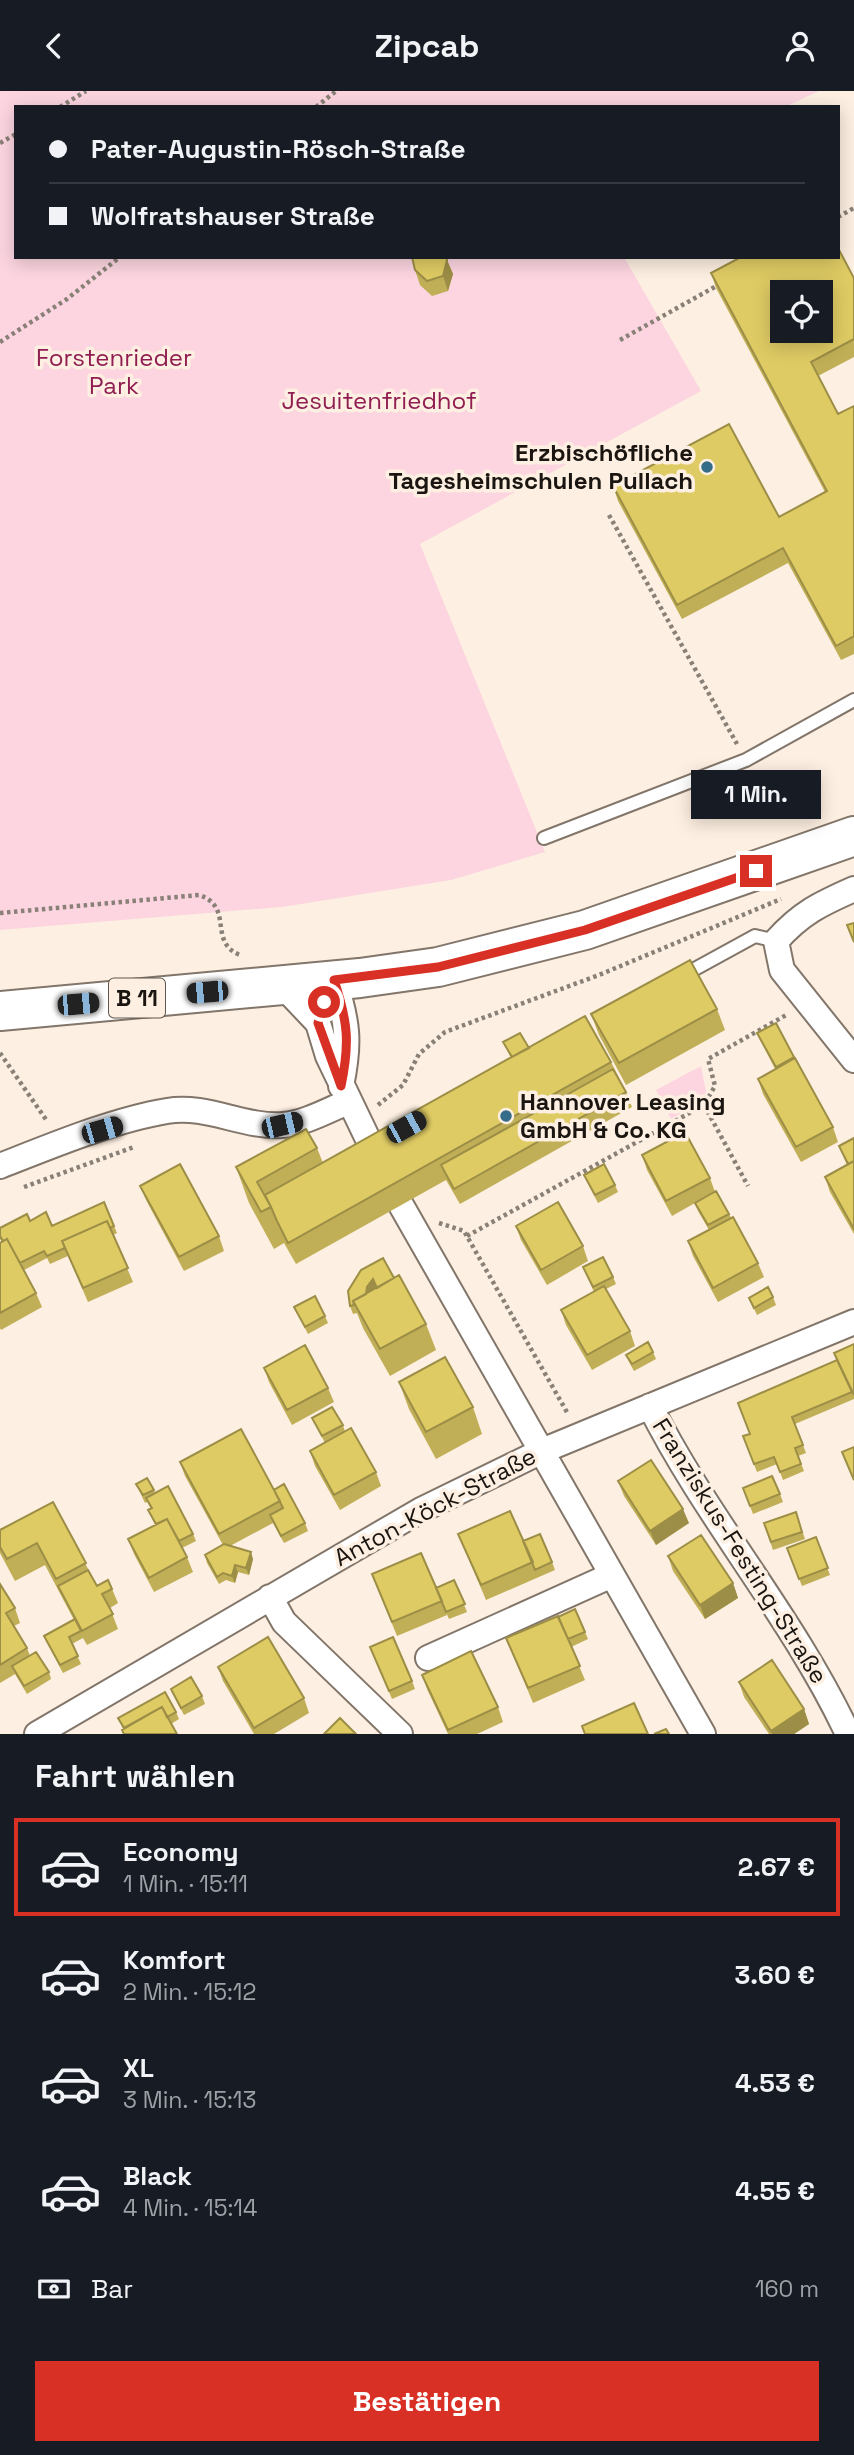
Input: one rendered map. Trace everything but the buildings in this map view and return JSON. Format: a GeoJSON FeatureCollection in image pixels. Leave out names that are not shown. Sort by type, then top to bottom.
{"type":"FeatureCollection","features":[{"type":"Feature","properties":{"kind":"main road","name":"B 11"},"geometry":{"type":"LineString","coordinates":[[0,1011],[334,980],[438,967],[585,930],[854,836]]}},
{"type":"Feature","properties":{"kind":"street"},"geometry":{"type":"LineString","coordinates":[[854,889],[805,912],[794,920],[776,941],[782,970],[854,1060]]}},
{"type":"Feature","properties":{"kind":"street"},"geometry":{"type":"LineString","coordinates":[[318,1023],[334,980]]}},
{"type":"Feature","properties":{"kind":"street"},"geometry":{"type":"LineString","coordinates":[[334,980],[347,1020],[353,1100]]}},
{"type":"Feature","properties":{"kind":"street"},"geometry":{"type":"LineString","coordinates":[[281,984],[318,1023],[377,1148]]}},
{"type":"Feature","properties":{"kind":"street"},"geometry":{"type":"LineString","coordinates":[[0,1166],[61,1142],[168,1111],[205,1111],[282,1125],[310,1118],[353,1100]]}},
{"type":"Feature","properties":{"kind":"street"},"geometry":{"type":"LineString","coordinates":[[401,1205],[703,1734]]}},
{"type":"Feature","properties":{"kind":"street","name":"Anton-Köck-Straße"},"geometry":{"type":"LineString","coordinates":[[37,1734],[421,1510],[542,1451],[854,1322]]}},
{"type":"Feature","properties":{"kind":"street","name":"Franziskus-Festing-Straße"},"geometry":{"type":"LineString","coordinates":[[650,1406],[690,1479],[767,1590],[809,1659],[848,1734]]}},
{"type":"Feature","properties":{"kind":"street"},"geometry":{"type":"LineString","coordinates":[[428,1658],[612,1575]]}},
{"type":"Feature","properties":{"kind":"street"},"geometry":{"type":"LineString","coordinates":[[270,1597],[284,1622],[400,1734]]}},
{"type":"Feature","properties":{"kind":"lane"},"geometry":{"type":"LineString","coordinates":[[544,838],[746,760],[854,700]]}},
{"type":"Feature","properties":{"kind":"lane"},"geometry":{"type":"LineString","coordinates":[[673,981],[755,936],[776,941]]}},
{"type":"Feature","properties":{"kind":"path"},"geometry":{"type":"LineString","coordinates":[[63,105],[86,91]]}},
{"type":"Feature","properties":{"kind":"path"},"geometry":{"type":"LineString","coordinates":[[318,105],[336,91]]}},
{"type":"Feature","properties":{"kind":"path"},"geometry":{"type":"LineString","coordinates":[[0,342],[66,299],[117,259]]}},
{"type":"Feature","properties":{"kind":"path"},"geometry":{"type":"LineString","coordinates":[[620,340],[731,277]]}},
{"type":"Feature","properties":{"kind":"path"},"geometry":{"type":"LineString","coordinates":[[609,515],[746,760]]}},
{"type":"Feature","properties":{"kind":"path"},"geometry":{"type":"LineString","coordinates":[[0,913],[199,895],[210,899],[219,909],[222,940],[228,949],[246,957]]}},
{"type":"Feature","properties":{"kind":"path"},"geometry":{"type":"LineString","coordinates":[[353,1100],[403,1085],[419,1054],[445,1033],[599,975],[790,895]]}},
{"type":"Feature","properties":{"kind":"path"},"geometry":{"type":"LineString","coordinates":[[467,1236],[704,1105],[715,1086],[708,1059],[769,1023],[808,1004]]}},
{"type":"Feature","properties":{"kind":"path"},"geometry":{"type":"LineString","coordinates":[[0,1053],[61,1142]]}},
{"type":"Feature","properties":{"kind":"path"},"geometry":{"type":"LineString","coordinates":[[704,1105],[748,1187]]}},
{"type":"Feature","properties":{"kind":"path"},"geometry":{"type":"LineString","coordinates":[[12,1191],[141,1144]]}},
{"type":"Feature","properties":{"kind":"green space"},"geometry":{"type":"Polygon","coordinates":[[[0,91],[819,91],[789,105],[14,105],[14,259],[625,259],[701,391],[420,544],[545,852],[451,880],[282,907],[0,930],[0,91]]]}},
{"type":"Feature","properties":{"kind":"green space"},"geometry":{"type":"Polygon","coordinates":[[[701,1066],[706,1092],[699,1103],[671,1119],[656,1090],[701,1066]]]}},
{"type":"Feature","properties":{"kind":"place","name":"Erzbischöfliche Tagesheimschulen Pullach"},"geometry":{"type":"Point","coordinates":[707,467]}},
{"type":"Feature","properties":{"kind":"place","name":"Hannover Leasing GmbH & Co. KG"},"geometry":{"type":"Point","coordinates":[506,1116]}},
{"type":"Feature","properties":{"kind":"route"},"geometry":{"type":"LineString","coordinates":[[324,1002],[318,1023],[341,1086],[348,1050],[347,1020],[334,980],[438,967],[585,930],[756,871]]}},
{"type":"Feature","properties":{"kind":"park label","name":"Forstenrieder Park"},"geometry":{"type":"Point","coordinates":[114,372]}},
{"type":"Feature","properties":{"kind":"park label","name":"Jesuitenfriedhof"},"geometry":{"type":"Point","coordinates":[379,401]}}]}
